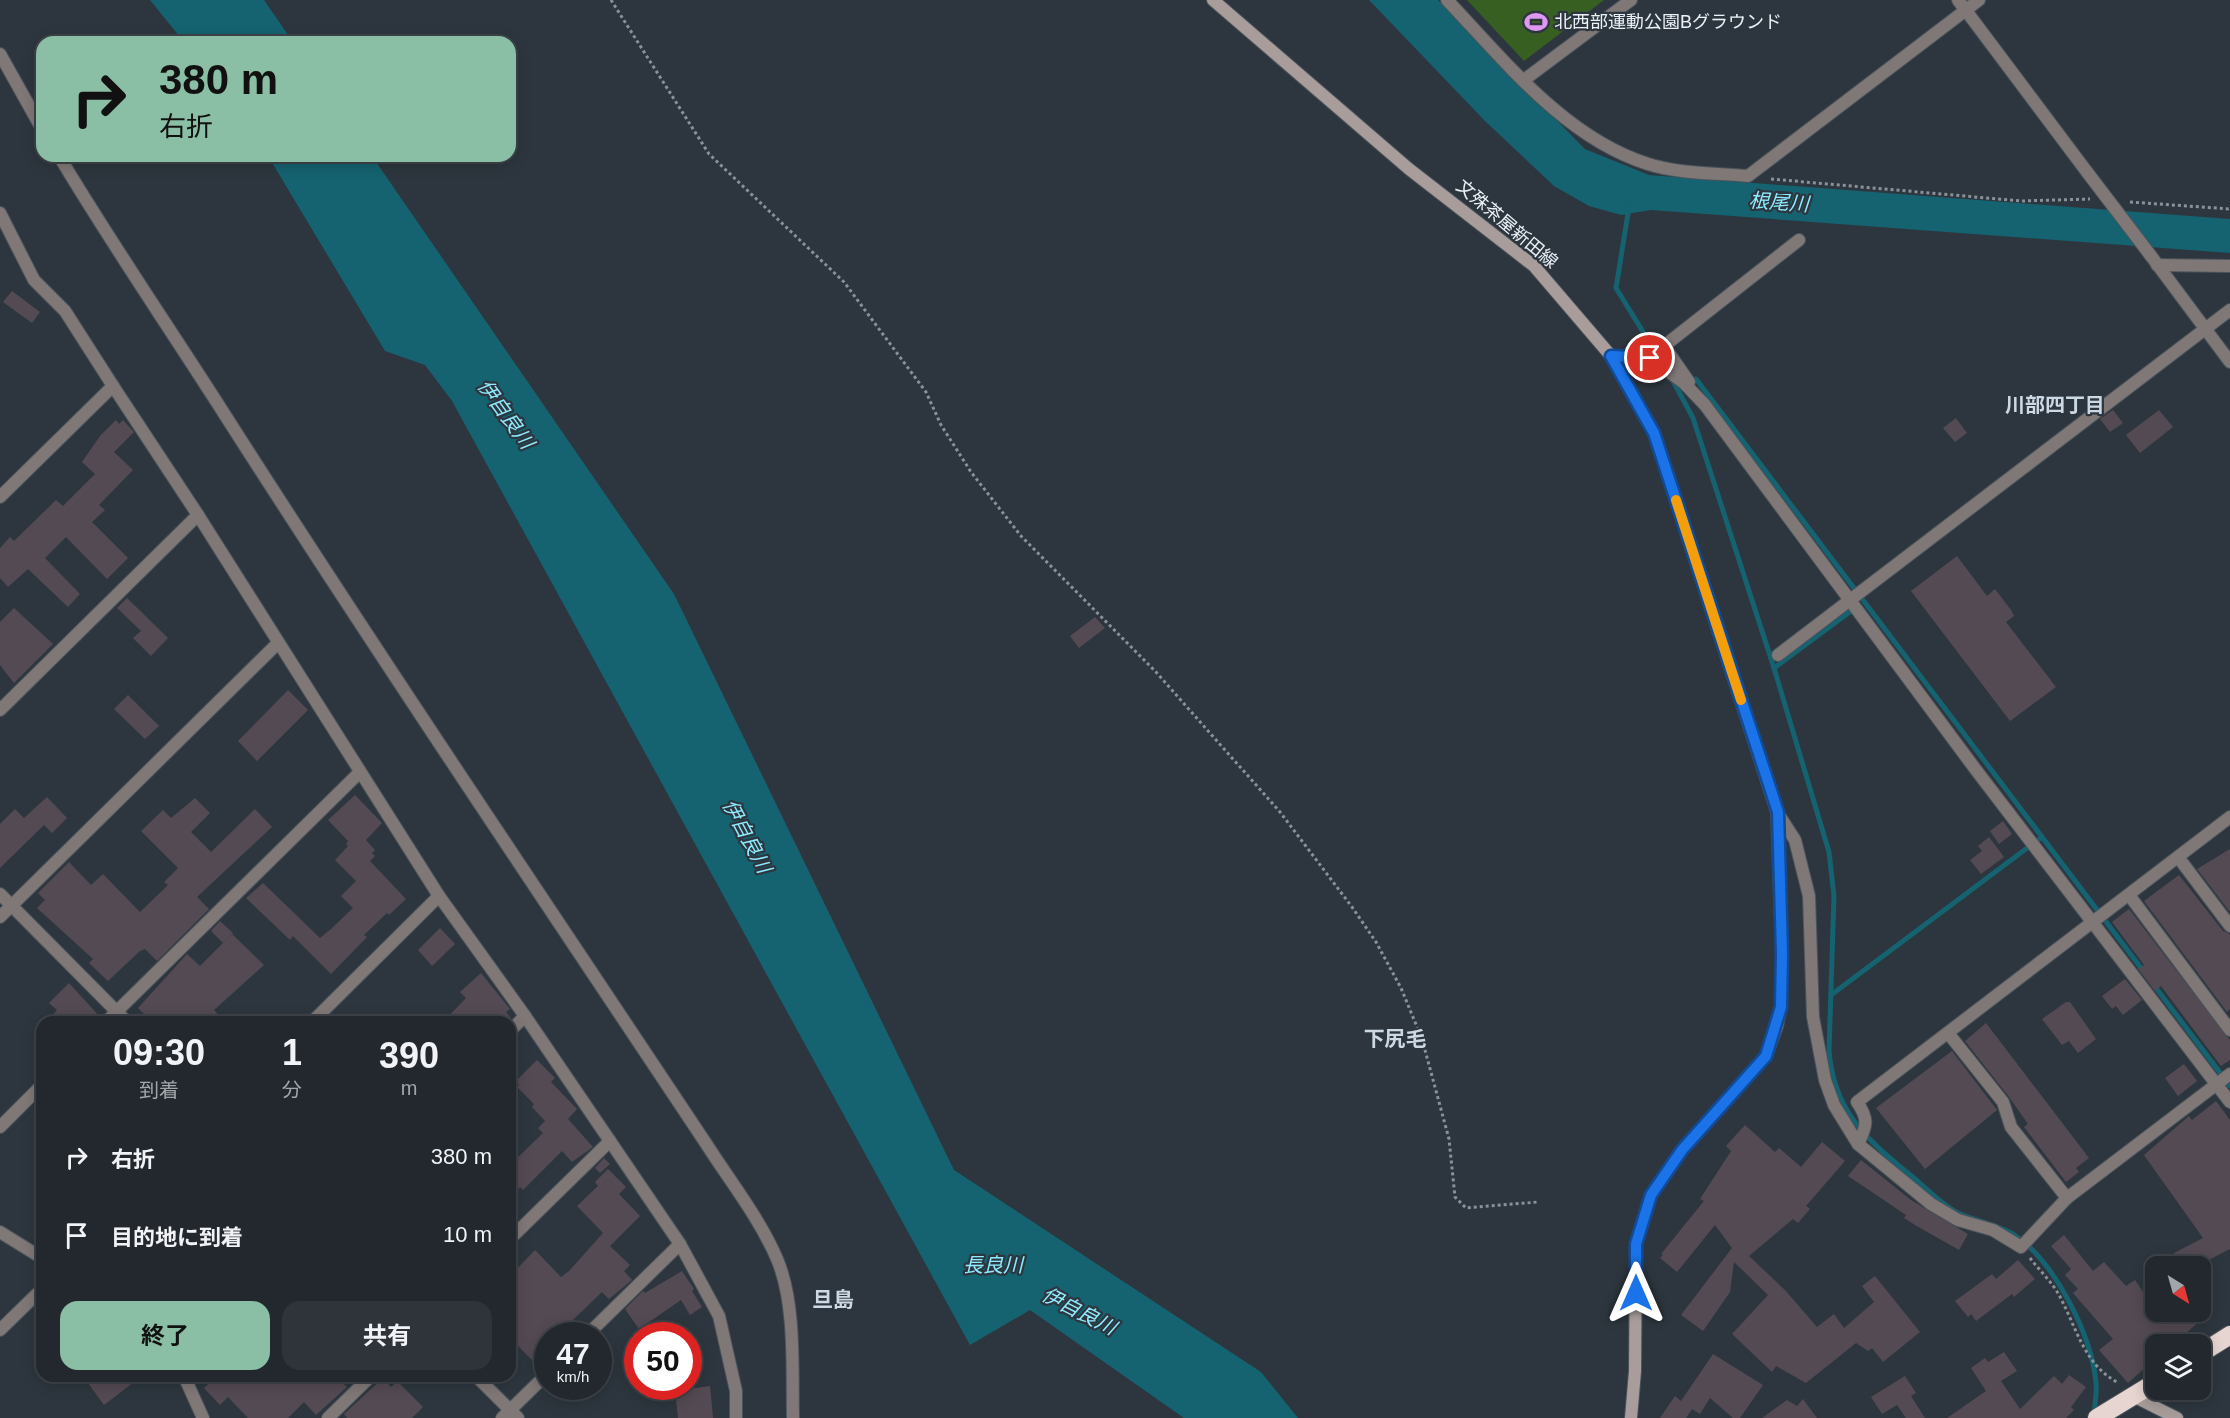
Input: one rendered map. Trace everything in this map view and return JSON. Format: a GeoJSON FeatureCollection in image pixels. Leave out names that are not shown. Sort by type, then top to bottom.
{"type":"FeatureCollection","features":[{"type":"Feature","properties":{"kind":"highway"},"geometry":{"type":"LineString","coordinates":[[2211,1347],[2230,1335]]}},
{"type":"Feature","properties":{"kind":"highway"},"geometry":{"type":"LineString","coordinates":[[2099,1417],[2145,1389]]}},
{"type":"Feature","properties":{"kind":"main road","name":"文殊茶屋新田線"},"geometry":{"type":"LineString","coordinates":[[1213,0],[1409,169],[1534,266],[1565,298],[1611,356],[1654,433],[1778,812],[1782,953],[1781,1007],[1777,1026],[1766,1056],[1682,1150],[1651,1195],[1636,1244],[1635,1371],[1632,1418]]}},
{"type":"Feature","properties":{"kind":"main road"},"geometry":{"type":"LineString","coordinates":[[2133,1396],[2177,1418]]}},
{"type":"Feature","properties":{"kind":"street"},"geometry":{"type":"LineString","coordinates":[[1447,0],[1524,80],[1591,139],[1648,165],[1748,177],[1961,5],[1979,0]]}},
{"type":"Feature","properties":{"kind":"street"},"geometry":{"type":"LineString","coordinates":[[1524,80],[1631,0]]}},
{"type":"Feature","properties":{"kind":"street"},"geometry":{"type":"LineString","coordinates":[[1961,5],[2230,362]]}},
{"type":"Feature","properties":{"kind":"street"},"geometry":{"type":"LineString","coordinates":[[0,54],[36,118]]}},
{"type":"Feature","properties":{"kind":"street"},"geometry":{"type":"LineString","coordinates":[[63,162],[120,257],[364,633],[572,941],[760,1229],[777,1259],[788,1305],[793,1418]]}},
{"type":"Feature","properties":{"kind":"street"},"geometry":{"type":"LineString","coordinates":[[0,213],[34,280],[65,311],[198,515],[439,896],[525,1016],[680,1244],[718,1316],[736,1391],[736,1418]]}},
{"type":"Feature","properties":{"kind":"street"},"geometry":{"type":"LineString","coordinates":[[1799,240],[1664,346],[1705,405],[1976,770],[2230,1102]]}},
{"type":"Feature","properties":{"kind":"street"},"geometry":{"type":"LineString","coordinates":[[2154,260],[2230,266]]}},
{"type":"Feature","properties":{"kind":"street"},"geometry":{"type":"LineString","coordinates":[[1778,655],[2230,310]]}},
{"type":"Feature","properties":{"kind":"street"},"geometry":{"type":"LineString","coordinates":[[1611,356],[1650,358],[1684,383],[1705,405]]}},
{"type":"Feature","properties":{"kind":"street"},"geometry":{"type":"LineString","coordinates":[[0,497],[113,386]]}},
{"type":"Feature","properties":{"kind":"street"},"geometry":{"type":"LineString","coordinates":[[0,710],[198,515]]}},
{"type":"Feature","properties":{"kind":"street"},"geometry":{"type":"LineString","coordinates":[[0,917],[279,643]]}},
{"type":"Feature","properties":{"kind":"street"},"geometry":{"type":"LineString","coordinates":[[112,1016],[360,772]]}},
{"type":"Feature","properties":{"kind":"street"},"geometry":{"type":"LineString","coordinates":[[1778,812],[1795,840],[1809,896],[1813,1017],[1825,1080],[1834,1105],[1858,1144],[1931,1204],[1958,1220],[1993,1230],[2021,1247],[2067,1198],[2230,1074]]}},
{"type":"Feature","properties":{"kind":"street"},"geometry":{"type":"LineString","coordinates":[[1858,1144],[1867,1126],[1865,1114],[1857,1102],[2230,817]]}},
{"type":"Feature","properties":{"kind":"street"},"geometry":{"type":"LineString","coordinates":[[2178,857],[2230,926]]}},
{"type":"Feature","properties":{"kind":"street"},"geometry":{"type":"LineString","coordinates":[[0,894],[122,1016]]}},
{"type":"Feature","properties":{"kind":"street"},"geometry":{"type":"LineString","coordinates":[[2129,895],[2230,1030]]}},
{"type":"Feature","properties":{"kind":"street"},"geometry":{"type":"LineString","coordinates":[[318,1016],[439,896]]}},
{"type":"Feature","properties":{"kind":"street"},"geometry":{"type":"LineString","coordinates":[[516,1025],[525,1016]]}},
{"type":"Feature","properties":{"kind":"street"},"geometry":{"type":"LineString","coordinates":[[1948,1033],[2003,1102],[2011,1128],[2067,1198]]}},
{"type":"Feature","properties":{"kind":"street"},"geometry":{"type":"LineString","coordinates":[[0,1127],[36,1091]]}},
{"type":"Feature","properties":{"kind":"street"},"geometry":{"type":"LineString","coordinates":[[516,1233],[610,1141]]}},
{"type":"Feature","properties":{"kind":"street"},"geometry":{"type":"LineString","coordinates":[[0,1232],[36,1254]]}},
{"type":"Feature","properties":{"kind":"street"},"geometry":{"type":"LineString","coordinates":[[600,1322],[680,1244]]}},
{"type":"Feature","properties":{"kind":"street"},"geometry":{"type":"LineString","coordinates":[[0,1330],[36,1295]]}},
{"type":"Feature","properties":{"kind":"street"},"geometry":{"type":"LineString","coordinates":[[187,1382],[202,1418]]}},
{"type":"Feature","properties":{"kind":"street"},"geometry":{"type":"LineString","coordinates":[[328,1418],[365,1382]]}},
{"type":"Feature","properties":{"kind":"street"},"geometry":{"type":"LineString","coordinates":[[481,1382],[510,1415],[534,1388]]}},
{"type":"Feature","properties":{"kind":"path"},"geometry":{"type":"LineString","coordinates":[[611,0],[709,154],[844,282],[927,392],[940,425],[971,472],[1021,536],[1155,671],[1280,812],[1352,907],[1376,942],[1401,988],[1422,1040],[1449,1139],[1455,1197],[1466,1208],[1538,1202]]}},
{"type":"Feature","properties":{"kind":"path"},"geometry":{"type":"LineString","coordinates":[[1748,177],[2021,201],[2094,199]]}},
{"type":"Feature","properties":{"kind":"path"},"geometry":{"type":"LineString","coordinates":[[2128,202],[2230,209]]}},
{"type":"Feature","properties":{"kind":"path"},"geometry":{"type":"LineString","coordinates":[[2021,1247],[2058,1294],[2080,1344],[2103,1372],[2126,1386],[2133,1396]]}},
{"type":"Feature","properties":{"kind":"green space"},"geometry":{"type":"Polygon","coordinates":[[[1467,0],[1604,0],[1524,61],[1467,0]]]}},
{"type":"Feature","properties":{"kind":"water"},"geometry":{"type":"Polygon","coordinates":[[[150,0],[264,0],[289,36],[179,36],[150,0]]]}},
{"type":"Feature","properties":{"kind":"water","name":"根尾川"},"geometry":{"type":"Polygon","coordinates":[[[1369,0],[1438,0],[1585,149],[1649,175],[2230,219],[2230,253],[1651,210],[1621,215],[1589,206],[1554,186],[1485,121],[1369,0]]]}},
{"type":"Feature","properties":{"kind":"water","name":"長良川"},"geometry":{"type":"Polygon","coordinates":[[[272,162],[376,162],[674,594],[954,1170],[1261,1372],[1298,1418],[1184,1418],[1030,1310],[970,1345],[452,401],[425,365],[385,351],[272,162]]]}},
{"type":"Feature","properties":{"kind":"building"},"geometry":{"type":"Polygon","coordinates":[[[12,291],[40,312],[32,323],[3,302],[12,291]]]}},
{"type":"Feature","properties":{"kind":"building"},"geometry":{"type":"Polygon","coordinates":[[[2113,410],[2123,423],[2110,432],[2100,419],[2113,410]]]}},
{"type":"Feature","properties":{"kind":"building"},"geometry":{"type":"Polygon","coordinates":[[[2159,410],[2173,427],[2140,453],[2126,435],[2159,410]]]}},
{"type":"Feature","properties":{"kind":"building"},"geometry":{"type":"Polygon","coordinates":[[[1956,418],[1967,433],[1955,442],[1943,428],[1956,418]]]}},
{"type":"Feature","properties":{"kind":"building"},"geometry":{"type":"Polygon","coordinates":[[[116,420],[119,424],[123,420],[134,432],[114,452],[133,470],[99,505],[105,510],[92,522],[128,558],[107,579],[66,537],[45,558],[80,594],[68,607],[28,569],[8,587],[0,578],[0,548],[10,537],[14,541],[56,500],[63,506],[95,474],[82,462],[100,436],[116,420]]]}},
{"type":"Feature","properties":{"kind":"building"},"geometry":{"type":"Polygon","coordinates":[[[1957,556],[1987,596],[1995,589],[2011,610],[2014,616],[2006,622],[2056,687],[2010,721],[1911,591],[1957,556]]]}},
{"type":"Feature","properties":{"kind":"building"},"geometry":{"type":"Polygon","coordinates":[[[127,598],[168,638],[151,656],[133,638],[141,631],[117,608],[127,598]]]}},
{"type":"Feature","properties":{"kind":"building"},"geometry":{"type":"Polygon","coordinates":[[[14,608],[53,644],[14,683],[0,665],[0,622],[14,608]]]}},
{"type":"Feature","properties":{"kind":"building"},"geometry":{"type":"Polygon","coordinates":[[[1095,617],[1105,628],[1079,648],[1070,636],[1095,617]]]}},
{"type":"Feature","properties":{"kind":"building"},"geometry":{"type":"Polygon","coordinates":[[[288,690],[308,710],[257,761],[238,741],[288,690]]]}},
{"type":"Feature","properties":{"kind":"building"},"geometry":{"type":"Polygon","coordinates":[[[128,695],[159,726],[145,739],[114,709],[128,695]]]}},
{"type":"Feature","properties":{"kind":"building"},"geometry":{"type":"Polygon","coordinates":[[[355,795],[382,823],[366,840],[375,850],[372,853],[375,856],[370,861],[406,899],[364,935],[367,937],[331,974],[293,936],[290,940],[246,898],[263,883],[320,938],[331,929],[353,908],[341,896],[356,881],[335,860],[348,846],[346,844],[348,841],[328,820],[355,795]]]}},
{"type":"Feature","properties":{"kind":"building"},"geometry":{"type":"Polygon","coordinates":[[[47,797],[67,818],[52,833],[44,825],[0,868],[0,824],[15,809],[24,818],[47,797]]]}},
{"type":"Feature","properties":{"kind":"building"},"geometry":{"type":"Polygon","coordinates":[[[195,798],[210,813],[191,832],[211,852],[255,809],[272,827],[197,897],[209,909],[157,961],[145,949],[140,951],[108,981],[89,963],[93,959],[37,908],[45,900],[38,893],[69,862],[91,885],[103,874],[140,912],[168,885],[164,882],[178,868],[141,831],[163,810],[171,818],[195,798]]]}},
{"type":"Feature","properties":{"kind":"building"},"geometry":{"type":"Polygon","coordinates":[[[2003,821],[2012,834],[1999,844],[1990,831],[2003,821]]]}},
{"type":"Feature","properties":{"kind":"building"},"geometry":{"type":"Polygon","coordinates":[[[1989,837],[2004,857],[1981,874],[1970,860],[1982,851],[1978,846],[1989,837]]]}},
{"type":"Feature","properties":{"kind":"building"},"geometry":{"type":"Polygon","coordinates":[[[2230,849],[2230,912],[2197,869],[2230,849]]]}},
{"type":"Feature","properties":{"kind":"building"},"geometry":{"type":"Polygon","coordinates":[[[2179,875],[2223,931],[2230,934],[2230,1009],[2227,1012],[2144,901],[2179,875]]]}},
{"type":"Feature","properties":{"kind":"building"},"geometry":{"type":"Polygon","coordinates":[[[2129,909],[2230,1040],[2230,1060],[2221,1066],[2161,986],[2155,991],[2138,969],[2144,965],[2112,922],[2129,909]]]}},
{"type":"Feature","properties":{"kind":"building"},"geometry":{"type":"Polygon","coordinates":[[[220,921],[233,933],[223,943],[211,931],[220,921]]]}},
{"type":"Feature","properties":{"kind":"building"},"geometry":{"type":"Polygon","coordinates":[[[440,928],[455,944],[432,966],[418,950],[440,928]]]}},
{"type":"Feature","properties":{"kind":"building"},"geometry":{"type":"Polygon","coordinates":[[[232,934],[264,965],[214,1010],[220,1016],[146,1016],[138,1008],[187,954],[200,966],[232,934]]]}},
{"type":"Feature","properties":{"kind":"building"},"geometry":{"type":"Polygon","coordinates":[[[481,973],[510,1009],[506,1012],[509,1016],[449,1016],[466,998],[460,992],[481,973]]]}},
{"type":"Feature","properties":{"kind":"building"},"geometry":{"type":"Polygon","coordinates":[[[2125,979],[2142,1000],[2123,1015],[2116,1006],[2112,1009],[2102,996],[2125,979]]]}},
{"type":"Feature","properties":{"kind":"building"},"geometry":{"type":"Polygon","coordinates":[[[69,983],[99,1016],[52,1016],[57,1010],[49,1003],[69,983]]]}},
{"type":"Feature","properties":{"kind":"building"},"geometry":{"type":"Polygon","coordinates":[[[2066,1002],[2070,1002],[2096,1039],[2078,1053],[2069,1041],[2062,1045],[2042,1019],[2066,1002]]]}},
{"type":"Feature","properties":{"kind":"building"},"geometry":{"type":"Polygon","coordinates":[[[1986,1023],[2089,1158],[2076,1168],[2079,1172],[2066,1182],[2024,1127],[2028,1124],[2009,1097],[1965,1041],[1986,1023]]]}},
{"type":"Feature","properties":{"kind":"building"},"geometry":{"type":"Polygon","coordinates":[[[1952,1051],[1997,1110],[1925,1169],[1876,1108],[1952,1051]]]}},
{"type":"Feature","properties":{"kind":"building"},"geometry":{"type":"Polygon","coordinates":[[[537,1060],[555,1078],[551,1082],[577,1109],[568,1119],[593,1147],[572,1162],[562,1151],[523,1190],[520,1187],[516,1191],[516,1159],[543,1133],[538,1128],[545,1121],[532,1107],[534,1104],[517,1087],[519,1085],[516,1081],[537,1060]]]}},
{"type":"Feature","properties":{"kind":"building"},"geometry":{"type":"Polygon","coordinates":[[[2184,1064],[2197,1081],[2178,1096],[2165,1078],[2184,1064]]]}},
{"type":"Feature","properties":{"kind":"building"},"geometry":{"type":"Polygon","coordinates":[[[2216,1101],[2230,1120],[2230,1249],[2211,1259],[2211,1256],[2176,1256],[2174,1253],[2203,1238],[2144,1155],[2189,1116],[2192,1120],[2216,1101]]]}},
{"type":"Feature","properties":{"kind":"building"},"geometry":{"type":"Polygon","coordinates":[[[1745,1125],[1775,1152],[1779,1148],[1801,1167],[1822,1142],[1845,1161],[1806,1206],[1810,1209],[1798,1223],[1793,1219],[1749,1256],[1785,1290],[1817,1327],[1834,1314],[1844,1328],[1874,1302],[1862,1286],[1875,1276],[1920,1332],[1883,1362],[1872,1348],[1868,1351],[1856,1343],[1806,1383],[1776,1366],[1772,1372],[1732,1334],[1768,1295],[1734,1262],[1730,1292],[1703,1331],[1681,1315],[1732,1248],[1715,1225],[1677,1272],[1660,1258],[1663,1255],[1661,1254],[1704,1201],[1700,1199],[1731,1151],[1726,1146],[1745,1125]]]}},
{"type":"Feature","properties":{"kind":"building"},"geometry":{"type":"Polygon","coordinates":[[[604,1158],[610,1164],[600,1173],[595,1168],[604,1158]]]}},
{"type":"Feature","properties":{"kind":"building"},"geometry":{"type":"Polygon","coordinates":[[[1861,1160],[1911,1200],[1968,1234],[1959,1250],[1904,1218],[1906,1215],[1848,1176],[1861,1160]]]}},
{"type":"Feature","properties":{"kind":"building"},"geometry":{"type":"Polygon","coordinates":[[[608,1169],[626,1187],[619,1194],[640,1216],[610,1246],[630,1265],[624,1271],[632,1280],[609,1299],[602,1292],[571,1322],[534,1322],[534,1362],[516,1344],[516,1270],[535,1250],[561,1277],[569,1271],[603,1233],[577,1206],[598,1186],[595,1182],[608,1169]]]}},
{"type":"Feature","properties":{"kind":"building"},"geometry":{"type":"Polygon","coordinates":[[[2064,1235],[2093,1271],[2104,1262],[2126,1286],[2135,1280],[2145,1295],[2145,1322],[2199,1322],[2185,1334],[2145,1334],[2145,1368],[2128,1383],[2099,1350],[2113,1339],[2073,1293],[2078,1289],[2065,1275],[2071,1269],[2051,1246],[2064,1235]]]}},
{"type":"Feature","properties":{"kind":"building"},"geometry":{"type":"Polygon","coordinates":[[[2018,1260],[2035,1279],[2014,1297],[2012,1294],[1976,1321],[1971,1314],[1968,1317],[1955,1301],[1992,1274],[1996,1279],[2018,1260]]]}},
{"type":"Feature","properties":{"kind":"building"},"geometry":{"type":"Polygon","coordinates":[[[682,1271],[702,1307],[690,1315],[681,1300],[649,1322],[634,1322],[625,1309],[643,1291],[645,1293],[682,1271]]]}},
{"type":"Feature","properties":{"kind":"building"},"geometry":{"type":"Polygon","coordinates":[[[2004,1352],[2017,1371],[2001,1381],[2020,1409],[2054,1376],[2062,1384],[2069,1375],[2086,1387],[2071,1407],[2074,1410],[2066,1418],[1947,1418],[1986,1391],[1971,1368],[1985,1358],[1988,1362],[2004,1352]]]}},
{"type":"Feature","properties":{"kind":"building"},"geometry":{"type":"Polygon","coordinates":[[[1713,1354],[1763,1385],[1740,1418],[1733,1418],[1710,1398],[1700,1414],[1692,1409],[1686,1418],[1660,1418],[1675,1396],[1681,1401],[1713,1354]]]}},
{"type":"Feature","properties":{"kind":"building"},"geometry":{"type":"Polygon","coordinates":[[[1905,1376],[1916,1393],[1911,1396],[1925,1418],[1906,1418],[1897,1405],[1882,1414],[1871,1397],[1905,1376]]]}},
{"type":"Feature","properties":{"kind":"building"},"geometry":{"type":"Polygon","coordinates":[[[87,1382],[134,1382],[104,1405],[87,1382]]]}},
{"type":"Feature","properties":{"kind":"building"},"geometry":{"type":"Polygon","coordinates":[[[210,1382],[342,1382],[347,1387],[316,1415],[304,1402],[288,1418],[248,1418],[228,1397],[220,1405],[204,1388],[210,1382]]]}},
{"type":"Feature","properties":{"kind":"building"},"geometry":{"type":"Polygon","coordinates":[[[379,1382],[387,1382],[391,1387],[398,1382],[423,1407],[412,1418],[347,1418],[344,1414],[379,1382]]]}},
{"type":"Feature","properties":{"kind":"building"},"geometry":{"type":"Polygon","coordinates":[[[710,1386],[713,1418],[678,1418],[676,1400],[702,1400],[702,1387],[710,1386]]]}},
{"type":"Feature","properties":{"kind":"building"},"geometry":{"type":"Polygon","coordinates":[[[1803,1399],[1817,1418],[1762,1418],[1787,1400],[1797,1406],[1803,1399]]]}},
{"type":"Feature","properties":{"kind":"waterway"},"geometry":{"type":"LineString","coordinates":[[1629,207],[1616,288],[1661,361]]}},
{"type":"Feature","properties":{"kind":"waterway"},"geometry":{"type":"LineString","coordinates":[[1672,379],[1693,418],[1774,668],[1829,852],[1834,896],[1829,1051],[1838,1092],[1846,1109],[1869,1138],[1941,1202],[1958,1213],[2013,1234],[2043,1261],[2068,1300],[2087,1342],[2096,1382],[2094,1414]]}},
{"type":"Feature","properties":{"kind":"waterway"},"geometry":{"type":"LineString","coordinates":[[1689,380],[1696,379],[2144,972]]}},
{"type":"Feature","properties":{"kind":"waterway"},"geometry":{"type":"LineString","coordinates":[[1774,668],[1855,608]]}},
{"type":"Feature","properties":{"kind":"waterway"},"geometry":{"type":"LineString","coordinates":[[1831,995],[2042,837]]}},
{"type":"Feature","properties":{"kind":"waterway"},"geometry":{"type":"LineString","coordinates":[[2153,984],[2230,1086]]}},
{"type":"Feature","properties":{"kind":"slow traffic"},"geometry":{"type":"LineString","coordinates":[[1676,500],[1741,700]]}},
{"type":"Feature","properties":{"kind":"place","name":"北西部運動公園Bグラウンド"},"geometry":{"type":"Point","coordinates":[1536,22]}},
{"type":"Feature","properties":{"kind":"district","name":"川部四丁目"},"geometry":{"type":"Point","coordinates":[2055,405]}},
{"type":"Feature","properties":{"kind":"district","name":"下尻毛"},"geometry":{"type":"Point","coordinates":[1395,1039]}},
{"type":"Feature","properties":{"kind":"district","name":"旦島"},"geometry":{"type":"Point","coordinates":[833,1300]}},
{"type":"Feature","properties":{"kind":"route"},"geometry":{"type":"LineString","coordinates":[[1636,1293],[1636,1244],[1651,1195],[1682,1150],[1732,1097],[1766,1056],[1781,1007],[1782,953],[1778,880],[1778,812],[1654,433],[1633,391],[1611,356],[1650,358]]}},
{"type":"Feature","properties":{"kind":"water label","name":"伊自良川"},"geometry":{"type":"Point","coordinates":[506,414]}},
{"type":"Feature","properties":{"kind":"water label","name":"伊自良川"},"geometry":{"type":"Point","coordinates":[747,836]}},
{"type":"Feature","properties":{"kind":"water label","name":"伊自良川"},"geometry":{"type":"Point","coordinates":[1079,1311]}}]}
